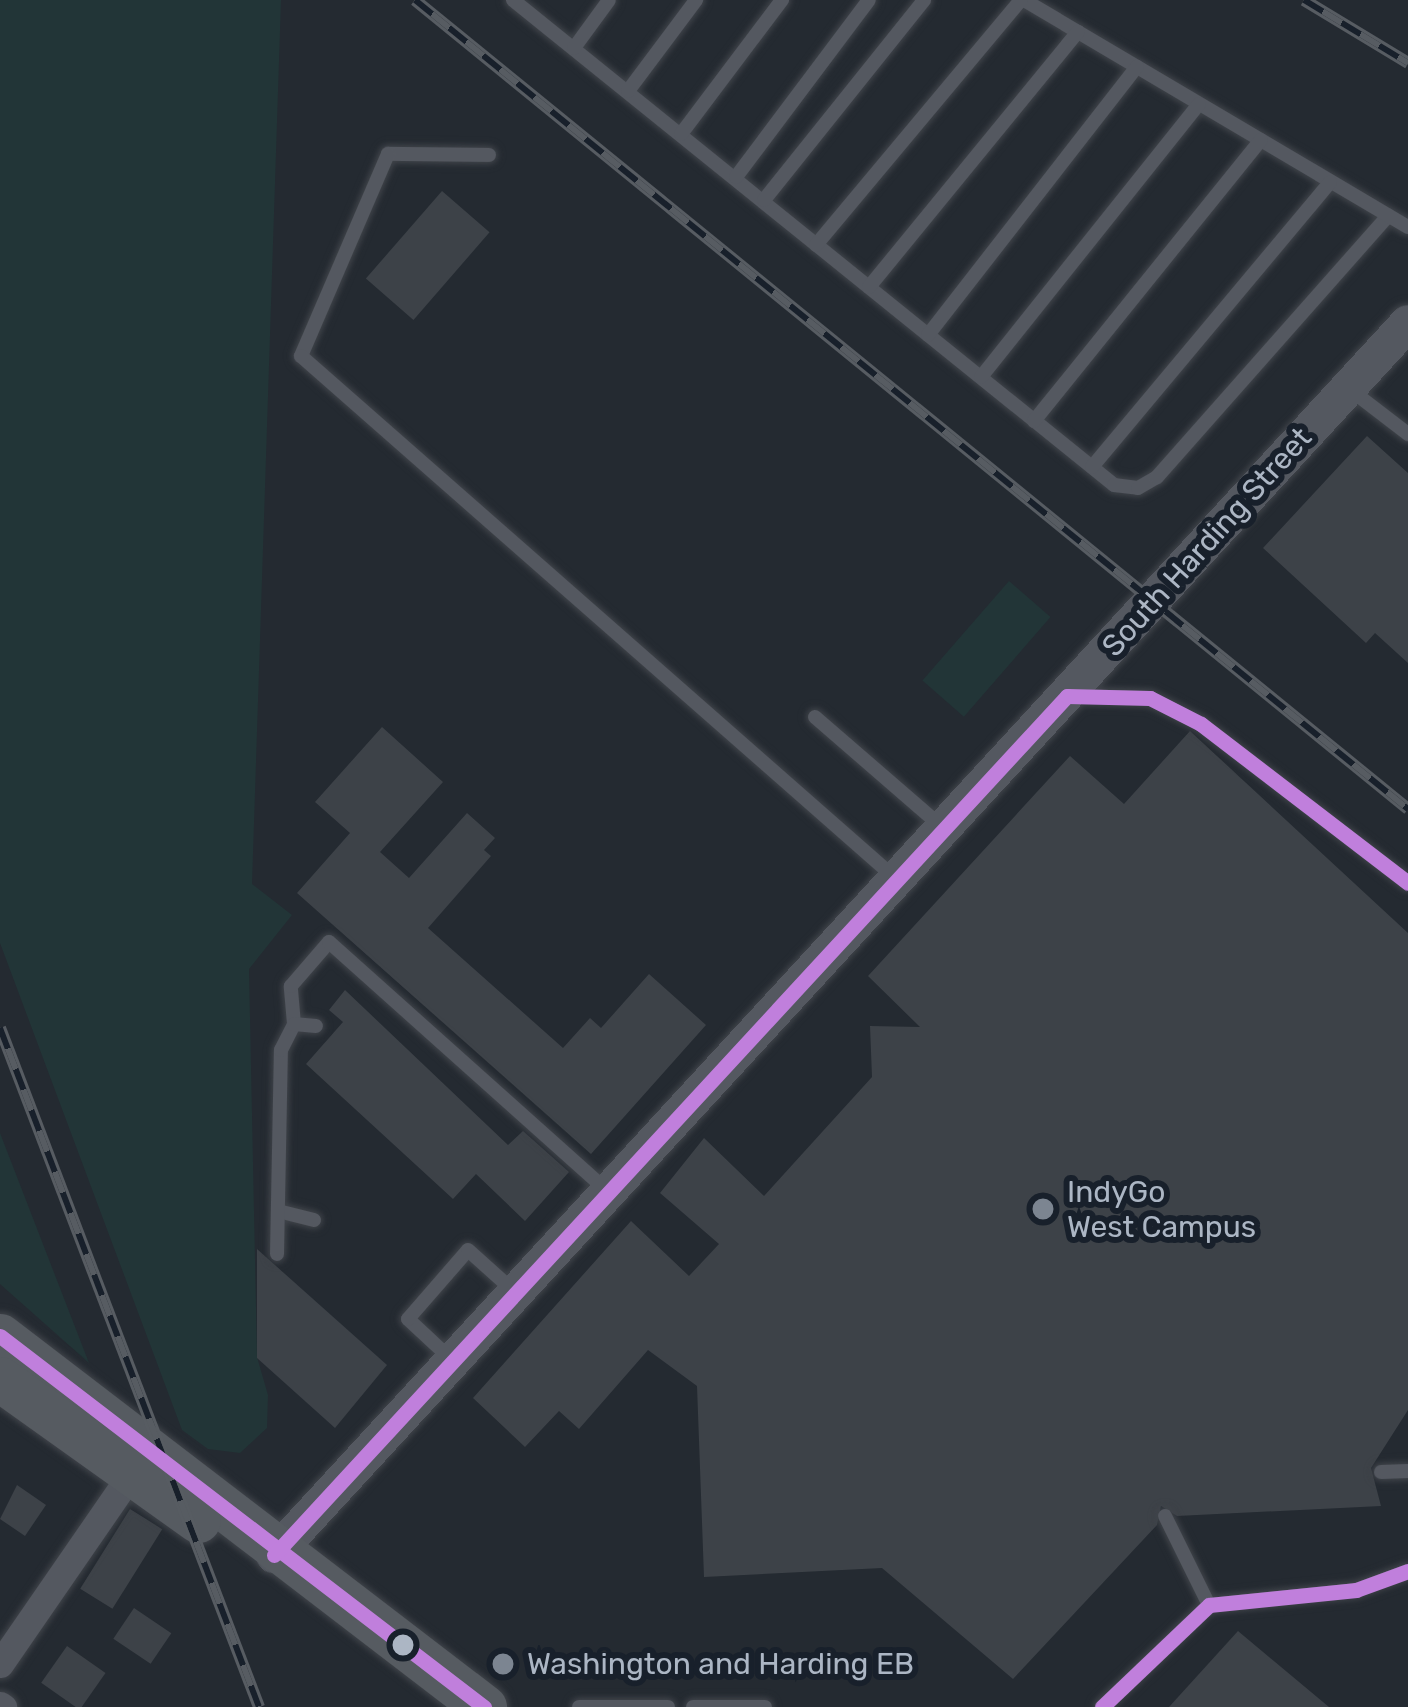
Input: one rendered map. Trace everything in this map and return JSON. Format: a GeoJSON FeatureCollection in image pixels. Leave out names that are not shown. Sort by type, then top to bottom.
{"type":"FeatureCollection","features":[{"type":"Feature","properties":{"kind":"main road"},"geometry":{"type":"LineString","coordinates":[[0,1336],[243,1516],[274,1555],[484,1707]]}},
{"type":"Feature","properties":{"kind":"main road"},"geometry":{"type":"LineString","coordinates":[[2,1387],[226,1539],[274,1555]]}},
{"type":"Feature","properties":{"kind":"street","name":"South Harding Street"},"geometry":{"type":"LineString","coordinates":[[274,1555],[1408,323]]}},
{"type":"Feature","properties":{"kind":"street"},"geometry":{"type":"LineString","coordinates":[[0,1664],[131,1474]]}},
{"type":"Feature","properties":{"kind":"lane"},"geometry":{"type":"LineString","coordinates":[[574,48],[609,0]]}},
{"type":"Feature","properties":{"kind":"lane"},"geometry":{"type":"LineString","coordinates":[[628,91],[696,0]]}},
{"type":"Feature","properties":{"kind":"lane"},"geometry":{"type":"LineString","coordinates":[[681,134],[782,0]]}},
{"type":"Feature","properties":{"kind":"lane"},"geometry":{"type":"LineString","coordinates":[[736,177],[869,0]]}},
{"type":"Feature","properties":{"kind":"lane"},"geometry":{"type":"LineString","coordinates":[[764,200],[924,0]]}},
{"type":"Feature","properties":{"kind":"lane"},"geometry":{"type":"LineString","coordinates":[[816,245],[1023,0],[1408,227]]}},
{"type":"Feature","properties":{"kind":"lane"},"geometry":{"type":"LineString","coordinates":[[518,2],[1114,485],[1138,488],[1157,476],[1388,216]]}},
{"type":"Feature","properties":{"kind":"lane"},"geometry":{"type":"LineString","coordinates":[[868,287],[1078,32]]}},
{"type":"Feature","properties":{"kind":"lane"},"geometry":{"type":"LineString","coordinates":[[928,335],[1137,67]]}},
{"type":"Feature","properties":{"kind":"lane"},"geometry":{"type":"LineString","coordinates":[[981,377],[1199,104]]}},
{"type":"Feature","properties":{"kind":"lane"},"geometry":{"type":"LineString","coordinates":[[1034,421],[1261,140]]}},
{"type":"Feature","properties":{"kind":"lane"},"geometry":{"type":"LineString","coordinates":[[489,155],[388,154],[301,356],[898,880]]}},
{"type":"Feature","properties":{"kind":"lane"},"geometry":{"type":"LineString","coordinates":[[1092,467],[1330,182]]}},
{"type":"Feature","properties":{"kind":"lane"},"geometry":{"type":"LineString","coordinates":[[1348,388],[1408,434]]}},
{"type":"Feature","properties":{"kind":"lane"},"geometry":{"type":"LineString","coordinates":[[1066,696],[1150,698],[1202,724],[1408,883]]}},
{"type":"Feature","properties":{"kind":"lane"},"geometry":{"type":"LineString","coordinates":[[815,717],[945,830]]}},
{"type":"Feature","properties":{"kind":"lane"},"geometry":{"type":"LineString","coordinates":[[277,1254],[282,1212],[281,1050],[294,1024],[291,986],[329,943],[610,1194]]}},
{"type":"Feature","properties":{"kind":"lane"},"geometry":{"type":"LineString","coordinates":[[294,1024],[316,1027]]}},
{"type":"Feature","properties":{"kind":"lane"},"geometry":{"type":"LineString","coordinates":[[282,1212],[314,1220]]}},
{"type":"Feature","properties":{"kind":"lane"},"geometry":{"type":"LineString","coordinates":[[452,1360],[408,1319],[468,1250],[516,1293]]}},
{"type":"Feature","properties":{"kind":"lane"},"geometry":{"type":"LineString","coordinates":[[1381,1472],[1408,1471]]}},
{"type":"Feature","properties":{"kind":"lane"},"geometry":{"type":"LineString","coordinates":[[1165,1516],[1209,1605]]}},
{"type":"Feature","properties":{"kind":"lane"},"geometry":{"type":"LineString","coordinates":[[1102,1707],[1209,1605],[1355,1590],[1408,1570]]}},
{"type":"Feature","properties":{"kind":"lane"},"geometry":{"type":"LineString","coordinates":[[579,1707],[668,1707]]}},
{"type":"Feature","properties":{"kind":"lane"},"geometry":{"type":"LineString","coordinates":[[693,1707],[765,1707]]}},
{"type":"Feature","properties":{"kind":"shaded area"},"geometry":{"type":"Polygon","coordinates":[[[0,0],[281,0],[252,884],[292,915],[249,969],[257,1357],[268,1395],[267,1428],[240,1453],[208,1449],[182,1430],[0,943],[0,0]]]}},
{"type":"Feature","properties":{"kind":"shaded area"},"geometry":{"type":"Polygon","coordinates":[[[1009,581],[1051,617],[964,717],[922,681],[1009,581]]]}},
{"type":"Feature","properties":{"kind":"shaded area"},"geometry":{"type":"Polygon","coordinates":[[[0,1133],[89,1363],[0,1284],[0,1133]]]}},
{"type":"Feature","properties":{"kind":"building"},"geometry":{"type":"Polygon","coordinates":[[[442,191],[490,232],[413,320],[366,279],[442,191]]]}},
{"type":"Feature","properties":{"kind":"building"},"geometry":{"type":"Polygon","coordinates":[[[1367,436],[1408,473],[1408,663],[1375,633],[1366,643],[1263,548],[1367,436]]]}},
{"type":"Feature","properties":{"kind":"building"},"geometry":{"type":"Polygon","coordinates":[[[382,727],[443,782],[380,852],[409,878],[467,813],[495,838],[484,850],[491,856],[428,928],[563,1048],[590,1018],[601,1028],[649,974],[706,1025],[591,1154],[297,893],[350,833],[315,802],[382,727]]]}},
{"type":"Feature","properties":{"kind":"building","name":"IndyGo West Campus"},"geometry":{"type":"Polygon","coordinates":[[[1190,731],[1408,933],[1408,1410],[1371,1468],[1381,1506],[1177,1516],[1161,1506],[1157,1525],[1013,1679],[882,1568],[704,1577],[697,1386],[648,1350],[579,1429],[559,1411],[525,1447],[473,1398],[631,1221],[689,1276],[719,1244],[660,1193],[704,1138],[764,1196],[872,1077],[870,1026],[920,1027],[868,976],[1070,756],[1124,804],[1190,731]]]}},
{"type":"Feature","properties":{"kind":"building"},"geometry":{"type":"Polygon","coordinates":[[[345,990],[508,1145],[523,1131],[569,1172],[525,1221],[476,1174],[453,1199],[306,1064],[343,1022],[329,1010],[345,990]]]}},
{"type":"Feature","properties":{"kind":"building"},"geometry":{"type":"Polygon","coordinates":[[[257,1249],[387,1365],[335,1428],[257,1358],[257,1249]]]}},
{"type":"Feature","properties":{"kind":"building"},"geometry":{"type":"Polygon","coordinates":[[[17,1485],[46,1505],[25,1536],[0,1519],[17,1485]]]}},
{"type":"Feature","properties":{"kind":"building"},"geometry":{"type":"Polygon","coordinates":[[[130,1509],[162,1529],[112,1609],[80,1589],[130,1509]]]}},
{"type":"Feature","properties":{"kind":"building"},"geometry":{"type":"Polygon","coordinates":[[[134,1608],[171,1633],[151,1664],[113,1639],[134,1608]]]}},
{"type":"Feature","properties":{"kind":"building"},"geometry":{"type":"Polygon","coordinates":[[[1238,1631],[1329,1707],[1169,1707],[1238,1631]]]}},
{"type":"Feature","properties":{"kind":"building"},"geometry":{"type":"Polygon","coordinates":[[[67,1646],[106,1673],[82,1707],[41,1683],[67,1646]]]}},
{"type":"Feature","properties":{"kind":"railway"},"geometry":{"type":"LineString","coordinates":[[415,0],[1408,809]]}},
{"type":"Feature","properties":{"kind":"railway"},"geometry":{"type":"LineString","coordinates":[[1304,0],[1408,63]]}},
{"type":"Feature","properties":{"kind":"railway"},"geometry":{"type":"LineString","coordinates":[[0,1028],[259,1707]]}},
{"type":"Feature","properties":{"kind":"transit line"},"geometry":{"type":"LineString","coordinates":[[274,1555],[1067,696],[1150,698],[1201,724],[1408,883]]}},
{"type":"Feature","properties":{"kind":"transit line"},"geometry":{"type":"LineString","coordinates":[[0,1336],[484,1707]]}},
{"type":"Feature","properties":{"kind":"transit line"},"geometry":{"type":"LineString","coordinates":[[1102,1707],[1209,1605],[1356,1590],[1408,1571]]}},
{"type":"Feature","properties":{"kind":"place","name":"IndyGo West Campus"},"geometry":{"type":"Point","coordinates":[1043,1209]}},
{"type":"Feature","properties":{"kind":"place","name":"Washington and Harding EB"},"geometry":{"type":"Point","coordinates":[503,1664]}}]}
